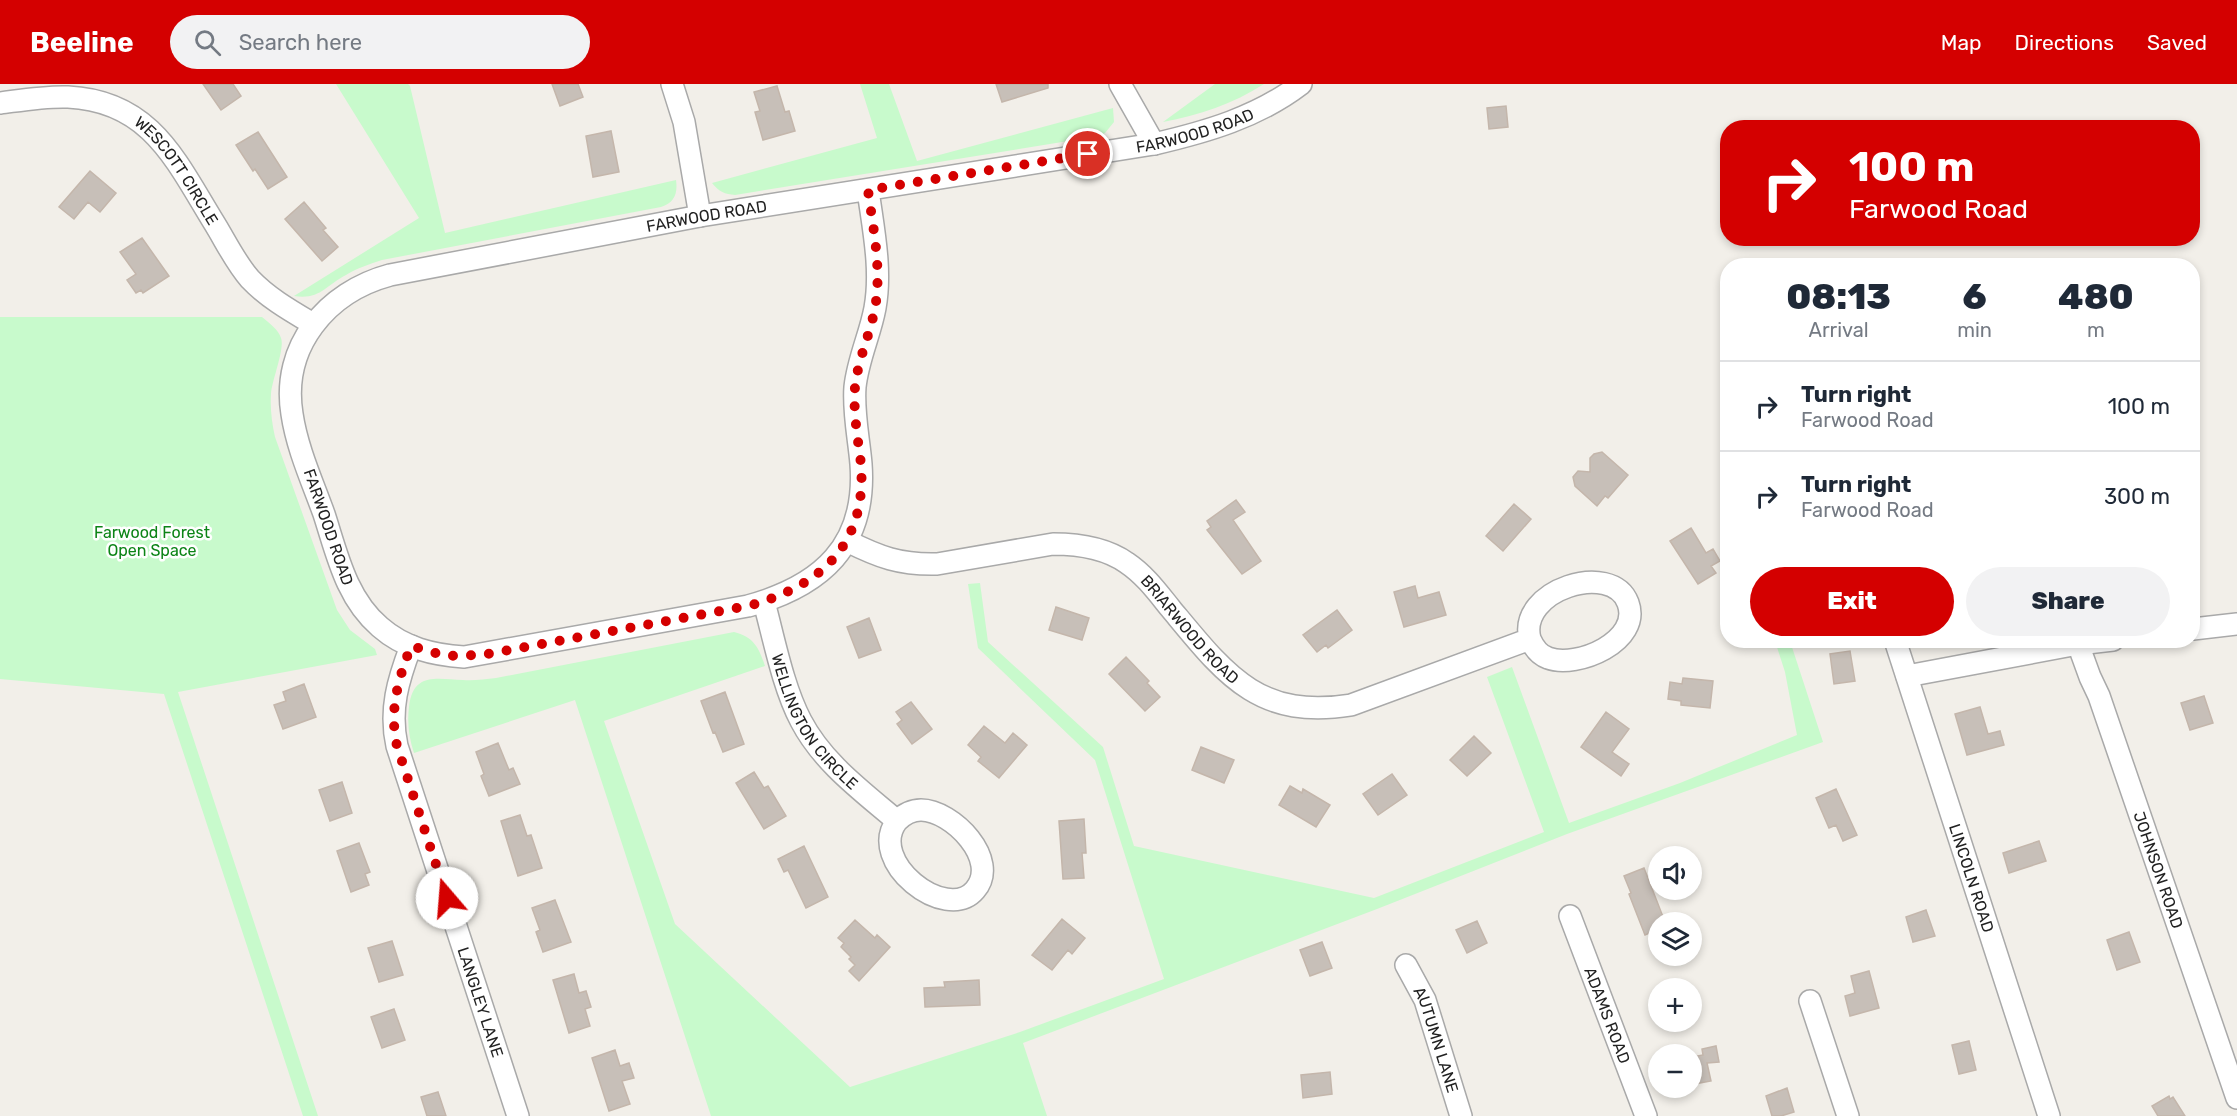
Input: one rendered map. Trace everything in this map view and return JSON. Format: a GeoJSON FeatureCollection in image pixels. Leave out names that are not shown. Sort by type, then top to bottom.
{"type":"FeatureCollection","features":[{"type":"Feature","properties":{"kind":"street"},"geometry":{"type":"LineString","coordinates":[[672,84],[684,122],[700,216]]}},
{"type":"Feature","properties":{"kind":"street"},"geometry":{"type":"LineString","coordinates":[[1120,84],[1154,144]]}},
{"type":"Feature","properties":{"kind":"street","name":"FARWOOD ROAD"},"geometry":{"type":"LineString","coordinates":[[868,190],[876,249],[877,288],[876,306],[857,370],[855,389],[861,482],[856,514],[847,541],[827,567],[813,578],[781,596],[764,602],[482,655],[446,656],[411,646],[394,638],[367,614],[347,584],[295,430],[291,403],[292,375],[303,340],[313,324],[339,298],[355,288],[381,278],[700,216],[1154,144],[1211,130],[1238,120],[1278,100],[1301,84]]}},
{"type":"Feature","properties":{"kind":"street","name":"WESCOTT CIRCLE"},"geometry":{"type":"LineString","coordinates":[[0,103],[49,97],[85,98],[104,102],[132,116],[156,135],[175,159],[249,277],[276,300],[313,324]]}},
{"type":"Feature","properties":{"kind":"street","name":"BRIARWOOD ROAD"},"geometry":{"type":"LineString","coordinates":[[847,541],[889,560],[920,564],[937,564],[1053,544],[1071,544],[1098,549],[1127,563],[1150,583],[1227,674],[1265,698],[1286,705],[1329,709],[1351,705],[1530,639]]}},
{"type":"Feature","properties":{"kind":"street"},"geometry":{"type":"LineString","coordinates":[[1590,582],[1604,582],[1622,592],[1628,603],[1630,616],[1623,635],[1612,644],[1591,654],[1568,660],[1554,660],[1541,655],[1530,639],[1528,620],[1534,608],[1545,598],[1567,588],[1590,582]]}},
{"type":"Feature","properties":{"kind":"street","name":"WELLINGTON CIRCLE"},"geometry":{"type":"LineString","coordinates":[[764,602],[793,704],[806,729],[834,765],[897,821]]}},
{"type":"Feature","properties":{"kind":"street"},"geometry":{"type":"LineString","coordinates":[[2200,628],[2237,624]]}},
{"type":"Feature","properties":{"kind":"street","name":"LANGLEY LANE"},"geometry":{"type":"LineString","coordinates":[[411,646],[395,694],[393,730],[518,1116]]}},
{"type":"Feature","properties":{"kind":"street","name":"LINCOLN ROAD"},"geometry":{"type":"LineString","coordinates":[[1898,648],[2049,1116]]}},
{"type":"Feature","properties":{"kind":"street"},"geometry":{"type":"LineString","coordinates":[[1907,676],[2057,648]]}},
{"type":"Feature","properties":{"kind":"street","name":"JOHNSON ROAD"},"geometry":{"type":"LineString","coordinates":[[2080,648],[2103,708],[2237,1098]]}},
{"type":"Feature","properties":{"kind":"street"},"geometry":{"type":"LineString","coordinates":[[927,810],[940,815],[959,829],[975,846],[982,859],[983,873],[975,890],[959,900],[945,901],[913,882],[896,864],[890,852],[888,838],[897,821],[913,811],[927,810]]}},
{"type":"Feature","properties":{"kind":"street","name":"ADAMS ROAD"},"geometry":{"type":"LineString","coordinates":[[1570,916],[1646,1116]]}},
{"type":"Feature","properties":{"kind":"street","name":"AUTUMN LANE"},"geometry":{"type":"LineString","coordinates":[[1406,965],[1425,1000],[1461,1116]]}},
{"type":"Feature","properties":{"kind":"street"},"geometry":{"type":"LineString","coordinates":[[1810,1001],[1848,1116]]}},
{"type":"Feature","properties":{"kind":"green space"},"geometry":{"type":"Polygon","coordinates":[[[336,84],[408,84],[410,86],[445,233],[676,180],[676,194],[669,203],[661,207],[382,260],[350,273],[316,294],[303,297],[294,296],[419,218],[336,84]]]}},
{"type":"Feature","properties":{"kind":"green space"},"geometry":{"type":"Polygon","coordinates":[[[860,84],[889,84],[917,161],[1113,108],[1114,122],[1105,133],[1099,136],[735,195],[722,192],[712,183],[877,138],[860,84]]]}},
{"type":"Feature","properties":{"kind":"green space"},"geometry":{"type":"Polygon","coordinates":[[[1215,84],[1264,84],[1215,108],[1163,122],[1215,84]]]}},
{"type":"Feature","properties":{"kind":"green space","name":"Farwood Forest Open Space"},"geometry":{"type":"Polygon","coordinates":[[[0,317],[262,317],[280,335],[282,343],[271,394],[271,416],[275,437],[337,610],[350,630],[375,649],[377,655],[178,692],[318,1116],[303,1116],[164,694],[0,679],[0,317]]]}},
{"type":"Feature","properties":{"kind":"green space"},"geometry":{"type":"Polygon","coordinates":[[[980,583],[988,642],[1103,747],[1134,846],[1374,898],[1544,832],[1487,677],[1512,667],[1569,823],[1680,783],[1797,735],[1785,672],[1777,648],[1792,648],[1823,742],[1567,834],[1377,909],[1023,1043],[1047,1116],[711,1116],[575,700],[414,753],[408,719],[411,696],[415,688],[427,680],[496,678],[734,632],[751,640],[758,649],[765,666],[604,721],[675,924],[850,1087],[1020,1032],[1164,979],[1095,760],[978,648],[968,584],[980,583]]]}},
{"type":"Feature","properties":{"kind":"building"},"geometry":{"type":"Polygon","coordinates":[[[203,84],[233,84],[241,96],[221,110],[203,84]]]}},
{"type":"Feature","properties":{"kind":"building"},"geometry":{"type":"Polygon","coordinates":[[[552,84],[578,84],[583,97],[560,106],[552,84]]]}},
{"type":"Feature","properties":{"kind":"building"},"geometry":{"type":"Polygon","coordinates":[[[996,84],[1048,84],[1048,88],[1002,102],[996,84]]]}},
{"type":"Feature","properties":{"kind":"building"},"geometry":{"type":"Polygon","coordinates":[[[777,86],[785,112],[789,111],[795,131],[763,140],[755,112],[760,111],[754,92],[777,86]]]}},
{"type":"Feature","properties":{"kind":"building"},"geometry":{"type":"Polygon","coordinates":[[[1506,106],[1508,127],[1489,129],[1487,108],[1506,106]]]}},
{"type":"Feature","properties":{"kind":"building"},"geometry":{"type":"Polygon","coordinates":[[[611,131],[619,172],[593,177],[586,136],[611,131]]]}},
{"type":"Feature","properties":{"kind":"building"},"geometry":{"type":"Polygon","coordinates":[[[258,132],[287,177],[268,189],[236,145],[258,132]]]}},
{"type":"Feature","properties":{"kind":"building"},"geometry":{"type":"Polygon","coordinates":[[[90,171],[116,193],[100,212],[88,202],[74,219],[59,207],[90,171]]]}},
{"type":"Feature","properties":{"kind":"building"},"geometry":{"type":"Polygon","coordinates":[[[304,202],[326,228],[323,230],[338,247],[322,261],[285,219],[304,202]]]}},
{"type":"Feature","properties":{"kind":"building"},"geometry":{"type":"Polygon","coordinates":[[[142,238],[169,276],[143,293],[141,290],[136,293],[127,280],[136,274],[120,252],[142,238]]]}},
{"type":"Feature","properties":{"kind":"building"},"geometry":{"type":"Polygon","coordinates":[[[1602,452],[1628,475],[1608,498],[1605,496],[1597,506],[1575,486],[1573,477],[1578,471],[1590,472],[1590,458],[1602,452]]]}},
{"type":"Feature","properties":{"kind":"building"},"geometry":{"type":"Polygon","coordinates":[[[1236,500],[1245,512],[1233,520],[1261,561],[1242,574],[1207,530],[1211,527],[1207,521],[1236,500]]]}},
{"type":"Feature","properties":{"kind":"building"},"geometry":{"type":"Polygon","coordinates":[[[1514,504],[1531,519],[1503,551],[1486,536],[1514,504]]]}},
{"type":"Feature","properties":{"kind":"building"},"geometry":{"type":"Polygon","coordinates":[[[1691,528],[1706,553],[1713,549],[1720,561],[1711,566],[1716,573],[1698,584],[1670,541],[1691,528]]]}},
{"type":"Feature","properties":{"kind":"building"},"geometry":{"type":"Polygon","coordinates":[[[1415,586],[1418,598],[1439,592],[1446,615],[1404,627],[1394,592],[1415,586]]]}},
{"type":"Feature","properties":{"kind":"building"},"geometry":{"type":"Polygon","coordinates":[[[1056,607],[1089,618],[1082,640],[1049,630],[1056,607]]]}},
{"type":"Feature","properties":{"kind":"building"},"geometry":{"type":"Polygon","coordinates":[[[1337,610],[1352,630],[1328,648],[1326,645],[1317,652],[1303,635],[1337,610]]]}},
{"type":"Feature","properties":{"kind":"building"},"geometry":{"type":"Polygon","coordinates":[[[869,618],[881,650],[859,658],[847,627],[869,618]]]}},
{"type":"Feature","properties":{"kind":"building"},"geometry":{"type":"Polygon","coordinates":[[[1850,651],[1855,681],[1834,684],[1830,654],[1850,651]]]}},
{"type":"Feature","properties":{"kind":"building"},"geometry":{"type":"Polygon","coordinates":[[[1126,657],[1149,681],[1147,683],[1160,697],[1145,711],[1109,674],[1126,657]]]}},
{"type":"Feature","properties":{"kind":"building"},"geometry":{"type":"Polygon","coordinates":[[[1683,678],[1713,681],[1710,708],[1681,705],[1681,701],[1668,699],[1670,682],[1682,684],[1683,678]]]}},
{"type":"Feature","properties":{"kind":"building"},"geometry":{"type":"Polygon","coordinates":[[[304,684],[316,717],[283,729],[274,705],[286,701],[283,692],[304,684]]]}},
{"type":"Feature","properties":{"kind":"building"},"geometry":{"type":"Polygon","coordinates":[[[725,692],[744,744],[723,752],[701,701],[725,692]]]}},
{"type":"Feature","properties":{"kind":"building"},"geometry":{"type":"Polygon","coordinates":[[[2204,696],[2213,723],[2190,730],[2181,703],[2204,696]]]}},
{"type":"Feature","properties":{"kind":"building"},"geometry":{"type":"Polygon","coordinates":[[[911,702],[932,729],[912,744],[897,724],[902,720],[896,712],[911,702]]]}},
{"type":"Feature","properties":{"kind":"building"},"geometry":{"type":"Polygon","coordinates":[[[1980,707],[1988,734],[2000,731],[2004,745],[1967,755],[1955,714],[1980,707]]]}},
{"type":"Feature","properties":{"kind":"building"},"geometry":{"type":"Polygon","coordinates":[[[1606,712],[1629,729],[1612,752],[1629,764],[1621,776],[1581,747],[1606,712]]]}},
{"type":"Feature","properties":{"kind":"building"},"geometry":{"type":"Polygon","coordinates":[[[984,726],[1005,743],[1013,733],[1027,745],[999,778],[978,761],[981,757],[968,745],[984,726]]]}},
{"type":"Feature","properties":{"kind":"building"},"geometry":{"type":"Polygon","coordinates":[[[1474,736],[1491,753],[1467,776],[1450,760],[1474,736]]]}},
{"type":"Feature","properties":{"kind":"building"},"geometry":{"type":"Polygon","coordinates":[[[498,743],[509,770],[513,768],[520,784],[489,796],[481,776],[484,774],[476,752],[498,743]]]}},
{"type":"Feature","properties":{"kind":"building"},"geometry":{"type":"Polygon","coordinates":[[[1201,747],[1234,760],[1224,783],[1192,770],[1201,747]]]}},
{"type":"Feature","properties":{"kind":"building"},"geometry":{"type":"Polygon","coordinates":[[[754,772],[764,788],[768,786],[786,816],[764,829],[736,783],[754,772]]]}},
{"type":"Feature","properties":{"kind":"building"},"geometry":{"type":"Polygon","coordinates":[[[1392,774],[1407,795],[1378,815],[1363,794],[1392,774]]]}},
{"type":"Feature","properties":{"kind":"building"},"geometry":{"type":"Polygon","coordinates":[[[342,782],[352,813],[330,821],[319,790],[342,782]]]}},
{"type":"Feature","properties":{"kind":"building"},"geometry":{"type":"Polygon","coordinates":[[[1290,786],[1302,793],[1303,789],[1330,805],[1316,827],[1279,805],[1290,786]]]}},
{"type":"Feature","properties":{"kind":"building"},"geometry":{"type":"Polygon","coordinates":[[[1836,789],[1857,835],[1843,841],[1836,825],[1829,828],[1816,798],[1836,789]]]}},
{"type":"Feature","properties":{"kind":"building"},"geometry":{"type":"Polygon","coordinates":[[[520,815],[527,836],[531,835],[542,868],[518,876],[501,821],[520,815]]]}},
{"type":"Feature","properties":{"kind":"building"},"geometry":{"type":"Polygon","coordinates":[[[1084,819],[1086,853],[1082,853],[1084,878],[1063,879],[1059,821],[1084,819]]]}},
{"type":"Feature","properties":{"kind":"building"},"geometry":{"type":"Polygon","coordinates":[[[2039,841],[2046,861],[2009,873],[2003,853],[2039,841]]]}},
{"type":"Feature","properties":{"kind":"building"},"geometry":{"type":"Polygon","coordinates":[[[359,843],[370,872],[365,874],[369,885],[351,892],[337,851],[359,843]]]}},
{"type":"Feature","properties":{"kind":"building"},"geometry":{"type":"Polygon","coordinates":[[[804,846],[828,897],[806,908],[788,870],[784,872],[778,859],[804,846]]]}},
{"type":"Feature","properties":{"kind":"building"},"geometry":{"type":"Polygon","coordinates":[[[1644,868],[1648,878],[1648,900],[1656,900],[1661,912],[1648,912],[1648,934],[1645,935],[1629,894],[1631,893],[1624,876],[1644,868]]]}},
{"type":"Feature","properties":{"kind":"building"},"geometry":{"type":"Polygon","coordinates":[[[555,900],[571,942],[543,952],[536,932],[540,930],[532,908],[555,900]]]}},
{"type":"Feature","properties":{"kind":"building"},"geometry":{"type":"Polygon","coordinates":[[[1926,910],[1935,936],[1913,942],[1906,917],[1926,910]]]}},
{"type":"Feature","properties":{"kind":"building"},"geometry":{"type":"Polygon","coordinates":[[[1062,919],[1085,938],[1072,954],[1068,950],[1052,970],[1032,955],[1062,919]]]}},
{"type":"Feature","properties":{"kind":"building"},"geometry":{"type":"Polygon","coordinates":[[[855,920],[875,938],[877,935],[890,947],[859,981],[849,971],[855,965],[841,947],[844,943],[838,938],[855,920]]]}},
{"type":"Feature","properties":{"kind":"building"},"geometry":{"type":"Polygon","coordinates":[[[1477,921],[1487,943],[1467,953],[1456,930],[1477,921]]]}},
{"type":"Feature","properties":{"kind":"building"},"geometry":{"type":"Polygon","coordinates":[[[2129,932],[2140,962],[2117,970],[2107,940],[2129,932]]]}},
{"type":"Feature","properties":{"kind":"building"},"geometry":{"type":"Polygon","coordinates":[[[392,941],[403,975],[379,982],[368,948],[392,941]]]}},
{"type":"Feature","properties":{"kind":"building"},"geometry":{"type":"Polygon","coordinates":[[[1322,942],[1332,968],[1310,976],[1300,950],[1322,942]]]}},
{"type":"Feature","properties":{"kind":"building"},"geometry":{"type":"Polygon","coordinates":[[[1869,971],[1879,1008],[1850,1016],[1845,996],[1855,993],[1851,976],[1869,971]]]}},
{"type":"Feature","properties":{"kind":"building"},"geometry":{"type":"Polygon","coordinates":[[[574,974],[579,993],[586,991],[591,1007],[585,1009],[590,1026],[569,1033],[553,980],[574,974]]]}},
{"type":"Feature","properties":{"kind":"building"},"geometry":{"type":"Polygon","coordinates":[[[979,980],[980,1005],[925,1007],[924,988],[945,987],[944,982],[979,980]]]}},
{"type":"Feature","properties":{"kind":"building"},"geometry":{"type":"Polygon","coordinates":[[[394,1009],[405,1040],[382,1048],[371,1017],[394,1009]]]}},
{"type":"Feature","properties":{"kind":"building"},"geometry":{"type":"Polygon","coordinates":[[[1969,1041],[1976,1070],[1959,1074],[1952,1045],[1969,1041]]]}},
{"type":"Feature","properties":{"kind":"building"},"geometry":{"type":"Polygon","coordinates":[[[1716,1046],[1719,1062],[1707,1063],[1711,1081],[1702,1083],[1703,1055],[1702,1049],[1716,1046]]]}},
{"type":"Feature","properties":{"kind":"building"},"geometry":{"type":"Polygon","coordinates":[[[615,1050],[620,1066],[629,1063],[634,1078],[622,1081],[630,1104],[609,1111],[592,1058],[615,1050]]]}},
{"type":"Feature","properties":{"kind":"building"},"geometry":{"type":"Polygon","coordinates":[[[1330,1072],[1332,1094],[1303,1098],[1301,1075],[1330,1072]]]}},
{"type":"Feature","properties":{"kind":"building"},"geometry":{"type":"Polygon","coordinates":[[[1787,1088],[1794,1112],[1772,1116],[1766,1096],[1787,1088]]]}},
{"type":"Feature","properties":{"kind":"building"},"geometry":{"type":"Polygon","coordinates":[[[438,1092],[446,1116],[427,1116],[421,1097],[438,1092]]]}},
{"type":"Feature","properties":{"kind":"building"},"geometry":{"type":"Polygon","coordinates":[[[2169,1096],[2170,1099],[2173,1097],[2185,1116],[2158,1116],[2152,1106],[2169,1096]]]}},
{"type":"Feature","properties":{"kind":"route"},"geometry":{"type":"LineString","coordinates":[[447,898],[393,730],[395,694],[401,670],[411,646],[446,656],[482,655],[731,610],[781,596],[813,578],[827,567],[847,541],[860,497],[861,465],[855,389],[857,370],[876,306],[877,288],[876,249],[868,190],[1088,154]]}}]}
